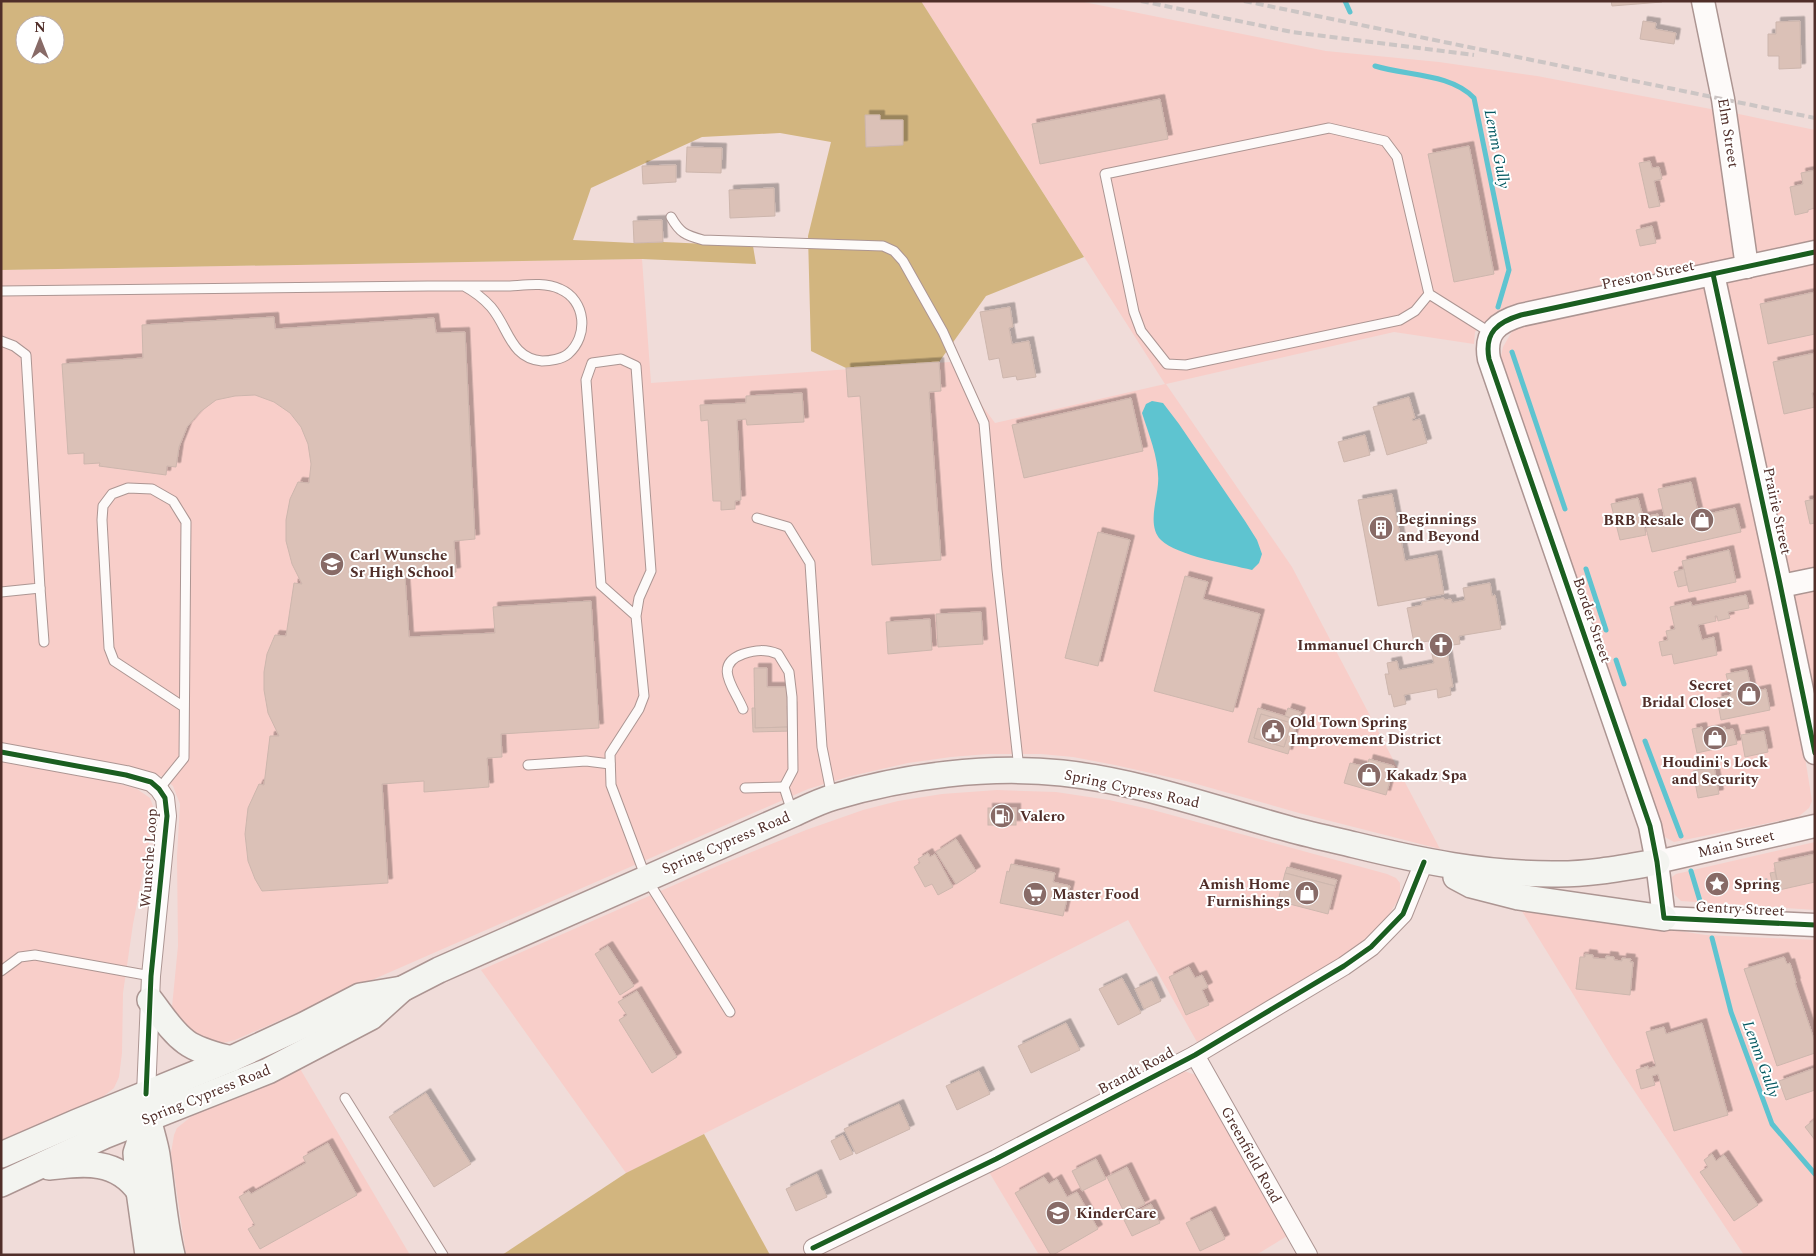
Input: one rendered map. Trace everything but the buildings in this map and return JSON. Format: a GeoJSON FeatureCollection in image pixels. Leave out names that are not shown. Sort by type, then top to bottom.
{"type":"FeatureCollection","features":[{"type":"Feature","properties":{"kind":"main road","name":"Spring Cypress Road"},"geometry":{"type":"LineString","coordinates":[[1,1184],[104,1136],[268,1072],[371,1017],[402,989],[439,970],[793,814],[832,798],[878,786],[934,776],[977,772],[1020,770],[1069,774],[1178,796],[1283,828],[1424,862],[1478,870],[1554,874],[1598,872],[1657,862]]}},
{"type":"Feature","properties":{"kind":"main road"},"geometry":{"type":"LineString","coordinates":[[1424,862],[1471,885],[1518,896],[1664,918]]}},
{"type":"Feature","properties":{"kind":"main road"},"geometry":{"type":"LineString","coordinates":[[150,988],[172,1030],[186,1043],[231,1059]]}},
{"type":"Feature","properties":{"kind":"main road","name":"Spring Cypress Road"},"geometry":{"type":"LineString","coordinates":[[1,1155],[231,1059],[360,996],[402,989]]}},
{"type":"Feature","properties":{"kind":"main road"},"geometry":{"type":"LineString","coordinates":[[146,1094],[147,1119],[157,1154],[166,1230],[172,1255]]}},
{"type":"Feature","properties":{"kind":"main road"},"geometry":{"type":"LineString","coordinates":[[147,1119],[136,1153],[148,1255]]}},
{"type":"Feature","properties":{"kind":"main road"},"geometry":{"type":"LineString","coordinates":[[34,1169],[58,1166],[107,1167],[120,1172],[139,1191]]}},
{"type":"Feature","properties":{"kind":"street","name":"Elm Street"},"geometry":{"type":"LineString","coordinates":[[1703,1],[1723,99],[1748,267]]}},
{"type":"Feature","properties":{"kind":"street","name":"Preston Street"},"geometry":{"type":"LineString","coordinates":[[1492,333],[1503,322],[1521,315],[1815,252]]}},
{"type":"Feature","properties":{"kind":"street","name":"Prairie Street"},"geometry":{"type":"LineString","coordinates":[[1713,274],[1781,586],[1815,754]]}},
{"type":"Feature","properties":{"kind":"street","name":"Border Street"},"geometry":{"type":"LineString","coordinates":[[1492,333],[1488,342],[1489,358],[1650,826],[1657,862],[1664,918]]}},
{"type":"Feature","properties":{"kind":"street"},"geometry":{"type":"LineString","coordinates":[[1781,586],[1815,579]]}},
{"type":"Feature","properties":{"kind":"street","name":"Wunsche Loop"},"geometry":{"type":"LineString","coordinates":[[1,752],[126,775],[151,782],[165,798],[167,816],[150,988],[146,1094]]}},
{"type":"Feature","properties":{"kind":"street","name":"Main Street"},"geometry":{"type":"LineString","coordinates":[[1657,862],[1815,826]]}},
{"type":"Feature","properties":{"kind":"street","name":"Brandt Road"},"geometry":{"type":"LineString","coordinates":[[813,1248],[988,1163],[1195,1055],[1344,966],[1371,947],[1403,914],[1424,862]]}},
{"type":"Feature","properties":{"kind":"street","name":"Gentry Street"},"geometry":{"type":"LineString","coordinates":[[1664,918],[1815,925]]}},
{"type":"Feature","properties":{"kind":"street","name":"Greenfield Road"},"geometry":{"type":"LineString","coordinates":[[1195,1055],[1308,1255]]}},
{"type":"Feature","properties":{"kind":"lane"},"geometry":{"type":"LineString","coordinates":[[1429,294],[1415,311],[1400,320],[1186,365],[1167,364],[1142,331],[1134,312],[1105,174],[1329,128],[1385,141],[1397,157],[1429,294],[1492,333]]}},
{"type":"Feature","properties":{"kind":"lane"},"geometry":{"type":"LineString","coordinates":[[670,217],[677,228],[686,235],[703,240],[883,246],[894,251],[903,261],[943,332],[984,423],[997,570],[1020,770]]}},
{"type":"Feature","properties":{"kind":"lane"},"geometry":{"type":"LineString","coordinates":[[1,292],[464,286],[543,285],[560,289],[573,297],[581,309],[582,326],[577,342],[568,354],[550,362],[523,356],[512,342],[493,309],[480,295],[464,286]]}},
{"type":"Feature","properties":{"kind":"lane"},"geometry":{"type":"LineString","coordinates":[[1,341],[14,346],[26,355],[44,642]]}},
{"type":"Feature","properties":{"kind":"lane"},"geometry":{"type":"LineString","coordinates":[[636,616],[601,585],[586,380],[592,363],[621,359],[636,366],[651,571],[639,598],[636,616],[644,696],[639,709],[610,754],[611,785],[646,878],[730,1012]]}},
{"type":"Feature","properties":{"kind":"lane"},"geometry":{"type":"LineString","coordinates":[[159,789],[184,758],[186,522],[174,501],[152,489],[128,488],[112,494],[102,506],[109,648],[114,661],[184,707]]}},
{"type":"Feature","properties":{"kind":"lane"},"geometry":{"type":"LineString","coordinates":[[757,518],[788,527],[810,563],[822,747],[832,798]]}},
{"type":"Feature","properties":{"kind":"lane"},"geometry":{"type":"LineString","coordinates":[[1,592],[40,588]]}},
{"type":"Feature","properties":{"kind":"lane"},"geometry":{"type":"LineString","coordinates":[[743,709],[728,678],[726,670],[728,663],[734,657],[754,651],[762,650],[778,654],[790,672],[793,770],[784,787],[793,814]]}},
{"type":"Feature","properties":{"kind":"lane"},"geometry":{"type":"LineString","coordinates":[[528,765],[586,761],[610,764]]}},
{"type":"Feature","properties":{"kind":"lane"},"geometry":{"type":"LineString","coordinates":[[745,788],[784,787]]}},
{"type":"Feature","properties":{"kind":"lane"},"geometry":{"type":"LineString","coordinates":[[3,967],[20,957],[35,955],[150,988]]}},
{"type":"Feature","properties":{"kind":"lane"},"geometry":{"type":"LineString","coordinates":[[345,1098],[443,1255]]}},
{"type":"Feature","properties":{"kind":"path"},"geometry":{"type":"LineString","coordinates":[[1765,880],[1770,879]]}},
{"type":"Feature","properties":{"kind":"shaded area"},"geometry":{"type":"Polygon","coordinates":[[[1,1],[921,1],[1084,257],[986,296],[939,362],[846,368],[811,351],[808,236],[831,142],[780,133],[702,137],[591,188],[573,240],[753,246],[756,264],[642,259],[1,270],[1,1]]]}},
{"type":"Feature","properties":{"kind":"shaded area"},"geometry":{"type":"Polygon","coordinates":[[[921,1],[1079,1],[1326,51],[1439,62],[1537,76],[1716,110],[1734,256],[1730,261],[1493,318],[1481,324],[1475,332],[1474,344],[1394,332],[1166,384],[1292,567],[1440,849],[1299,813],[1186,781],[1073,757],[1041,754],[988,754],[951,757],[908,763],[851,776],[808,789],[235,1040],[219,1044],[206,1042],[180,1024],[172,1007],[178,946],[177,856],[180,804],[173,786],[163,777],[153,773],[1,745],[1,270],[642,259],[651,383],[950,362],[995,423],[1165,384],[921,1]]]}},
{"type":"Feature","properties":{"kind":"shaded area"},"geometry":{"type":"Polygon","coordinates":[[[1734,113],[1815,130],[1815,244],[1763,253],[1758,251],[1755,246],[1734,113]]]}},
{"type":"Feature","properties":{"kind":"shaded area"},"geometry":{"type":"Polygon","coordinates":[[[1815,260],[1815,570],[1789,573],[1726,287],[1729,281],[1815,260]]]}},
{"type":"Feature","properties":{"kind":"shaded area"},"geometry":{"type":"Polygon","coordinates":[[[1706,286],[1800,726],[1812,801],[1809,808],[1798,817],[1674,842],[1663,836],[1501,368],[1501,356],[1503,347],[1514,328],[1706,286]]]}},
{"type":"Feature","properties":{"kind":"shaded area"},"geometry":{"type":"Polygon","coordinates":[[[1815,586],[1815,706],[1792,600],[1795,591],[1815,586]]]}},
{"type":"Feature","properties":{"kind":"shaded area"},"geometry":{"type":"Polygon","coordinates":[[[1,762],[105,780],[137,789],[150,798],[154,809],[133,924],[123,993],[122,1053],[119,1077],[114,1088],[100,1099],[1,1144],[1,762]]]}},
{"type":"Feature","properties":{"kind":"shaded area"},"geometry":{"type":"Polygon","coordinates":[[[997,790],[1056,792],[1109,800],[1153,810],[1387,874],[1396,878],[1400,883],[1400,897],[1388,916],[1359,945],[1336,962],[1197,1042],[1128,920],[626,1173],[481,970],[722,864],[806,830],[863,810],[898,801],[942,794],[997,790]]]}},
{"type":"Feature","properties":{"kind":"shaded area"},"geometry":{"type":"Polygon","coordinates":[[[1815,842],[1815,910],[1681,901],[1675,895],[1672,877],[1676,874],[1815,842]]]}},
{"type":"Feature","properties":{"kind":"shaded area"},"geometry":{"type":"Polygon","coordinates":[[[1515,900],[1575,914],[1705,935],[1815,940],[1815,1255],[1744,1255],[1613,1059],[1515,900]]]}},
{"type":"Feature","properties":{"kind":"shaded area"},"geometry":{"type":"Polygon","coordinates":[[[299,1067],[410,1255],[186,1255],[171,1153],[177,1128],[192,1116],[299,1067]]]}},
{"type":"Feature","properties":{"kind":"shaded area"},"geometry":{"type":"Polygon","coordinates":[[[1184,1071],[1196,1075],[1287,1236],[1256,1255],[1039,1255],[989,1172],[1184,1071]]]}},
{"type":"Feature","properties":{"kind":"shaded area"},"geometry":{"type":"Polygon","coordinates":[[[704,1134],[770,1255],[502,1255],[626,1173],[704,1134]]]}},
{"type":"Feature","properties":{"kind":"water"},"geometry":{"type":"Polygon","coordinates":[[[1152,401],[1163,403],[1179,424],[1257,540],[1262,554],[1259,563],[1252,570],[1179,551],[1169,546],[1157,535],[1154,528],[1154,513],[1158,484],[1157,466],[1142,413],[1146,404],[1152,401]]]}},
{"type":"Feature","properties":{"kind":"waterway","name":"Lemm Gully"},"geometry":{"type":"LineString","coordinates":[[1345,1],[1350,12]]}},
{"type":"Feature","properties":{"kind":"waterway","name":"Lemm Gully"},"geometry":{"type":"LineString","coordinates":[[1375,66],[1441,80],[1453,84],[1474,98],[1509,270],[1498,307]]}},
{"type":"Feature","properties":{"kind":"waterway","name":"Lemm Gully"},"geometry":{"type":"LineString","coordinates":[[1512,352],[1565,509]]}},
{"type":"Feature","properties":{"kind":"waterway","name":"Lemm Gully"},"geometry":{"type":"LineString","coordinates":[[1586,569],[1606,630]]}},
{"type":"Feature","properties":{"kind":"waterway","name":"Lemm Gully"},"geometry":{"type":"LineString","coordinates":[[1616,660],[1624,684]]}},
{"type":"Feature","properties":{"kind":"waterway","name":"Lemm Gully"},"geometry":{"type":"LineString","coordinates":[[1645,741],[1681,836]]}},
{"type":"Feature","properties":{"kind":"waterway","name":"Lemm Gully"},"geometry":{"type":"LineString","coordinates":[[1691,871],[1700,901]]}},
{"type":"Feature","properties":{"kind":"waterway","name":"Lemm Gully"},"geometry":{"type":"LineString","coordinates":[[1712,938],[1731,1012],[1772,1124],[1815,1174]]}},
{"type":"Feature","properties":{"kind":"railway"},"geometry":{"type":"LineString","coordinates":[[1141,1],[1292,32],[1474,55]]}},
{"type":"Feature","properties":{"kind":"railway"},"geometry":{"type":"LineString","coordinates":[[1244,1],[1815,118]]}},
{"type":"Feature","properties":{"kind":"cycle path"},"geometry":{"type":"LineString","coordinates":[[1815,252],[1521,315],[1499,325],[1491,335],[1488,350],[1489,359],[1650,826],[1657,862],[1664,918],[1815,925]]}},
{"type":"Feature","properties":{"kind":"cycle path"},"geometry":{"type":"LineString","coordinates":[[1713,274],[1815,753]]}},
{"type":"Feature","properties":{"kind":"cycle path"},"geometry":{"type":"LineString","coordinates":[[1,752],[126,775],[151,782],[165,798],[167,816],[151,976],[146,1094]]}},
{"type":"Feature","properties":{"kind":"cycle path"},"geometry":{"type":"LineString","coordinates":[[813,1248],[996,1159],[1195,1055],[1344,966],[1371,947],[1403,914],[1424,862]]}},
{"type":"Feature","properties":{"kind":"place","name":"BRB Resale"},"geometry":{"type":"Point","coordinates":[1702,520]}},
{"type":"Feature","properties":{"kind":"place","name":"Beginnings and Beyond"},"geometry":{"type":"Point","coordinates":[1381,528]}},
{"type":"Feature","properties":{"kind":"place","name":"Carl Wunsche Sr High School"},"geometry":{"type":"Point","coordinates":[332,564]}},
{"type":"Feature","properties":{"kind":"place","name":"Immanuel Church"},"geometry":{"type":"Point","coordinates":[1441,645]}},
{"type":"Feature","properties":{"kind":"place","name":"Secret Bridal Closet"},"geometry":{"type":"Point","coordinates":[1749,694]}},
{"type":"Feature","properties":{"kind":"place","name":"Old Town Spring Improvement District"},"geometry":{"type":"Point","coordinates":[1273,731]}},
{"type":"Feature","properties":{"kind":"place","name":"Houdini's Lock and Security"},"geometry":{"type":"Point","coordinates":[1715,738]}},
{"type":"Feature","properties":{"kind":"place","name":"Kakadz Spa"},"geometry":{"type":"Point","coordinates":[1369,775]}},
{"type":"Feature","properties":{"kind":"place","name":"Valero"},"geometry":{"type":"Point","coordinates":[1002,816]}},
{"type":"Feature","properties":{"kind":"place","name":"Spring"},"geometry":{"type":"Point","coordinates":[1717,884]}},
{"type":"Feature","properties":{"kind":"place","name":"Amish Home Furnishings"},"geometry":{"type":"Point","coordinates":[1307,893]}},
{"type":"Feature","properties":{"kind":"place","name":"Master Food"},"geometry":{"type":"Point","coordinates":[1035,894]}},
{"type":"Feature","properties":{"kind":"place","name":"KinderCare"},"geometry":{"type":"Point","coordinates":[1058,1213]}}]}
